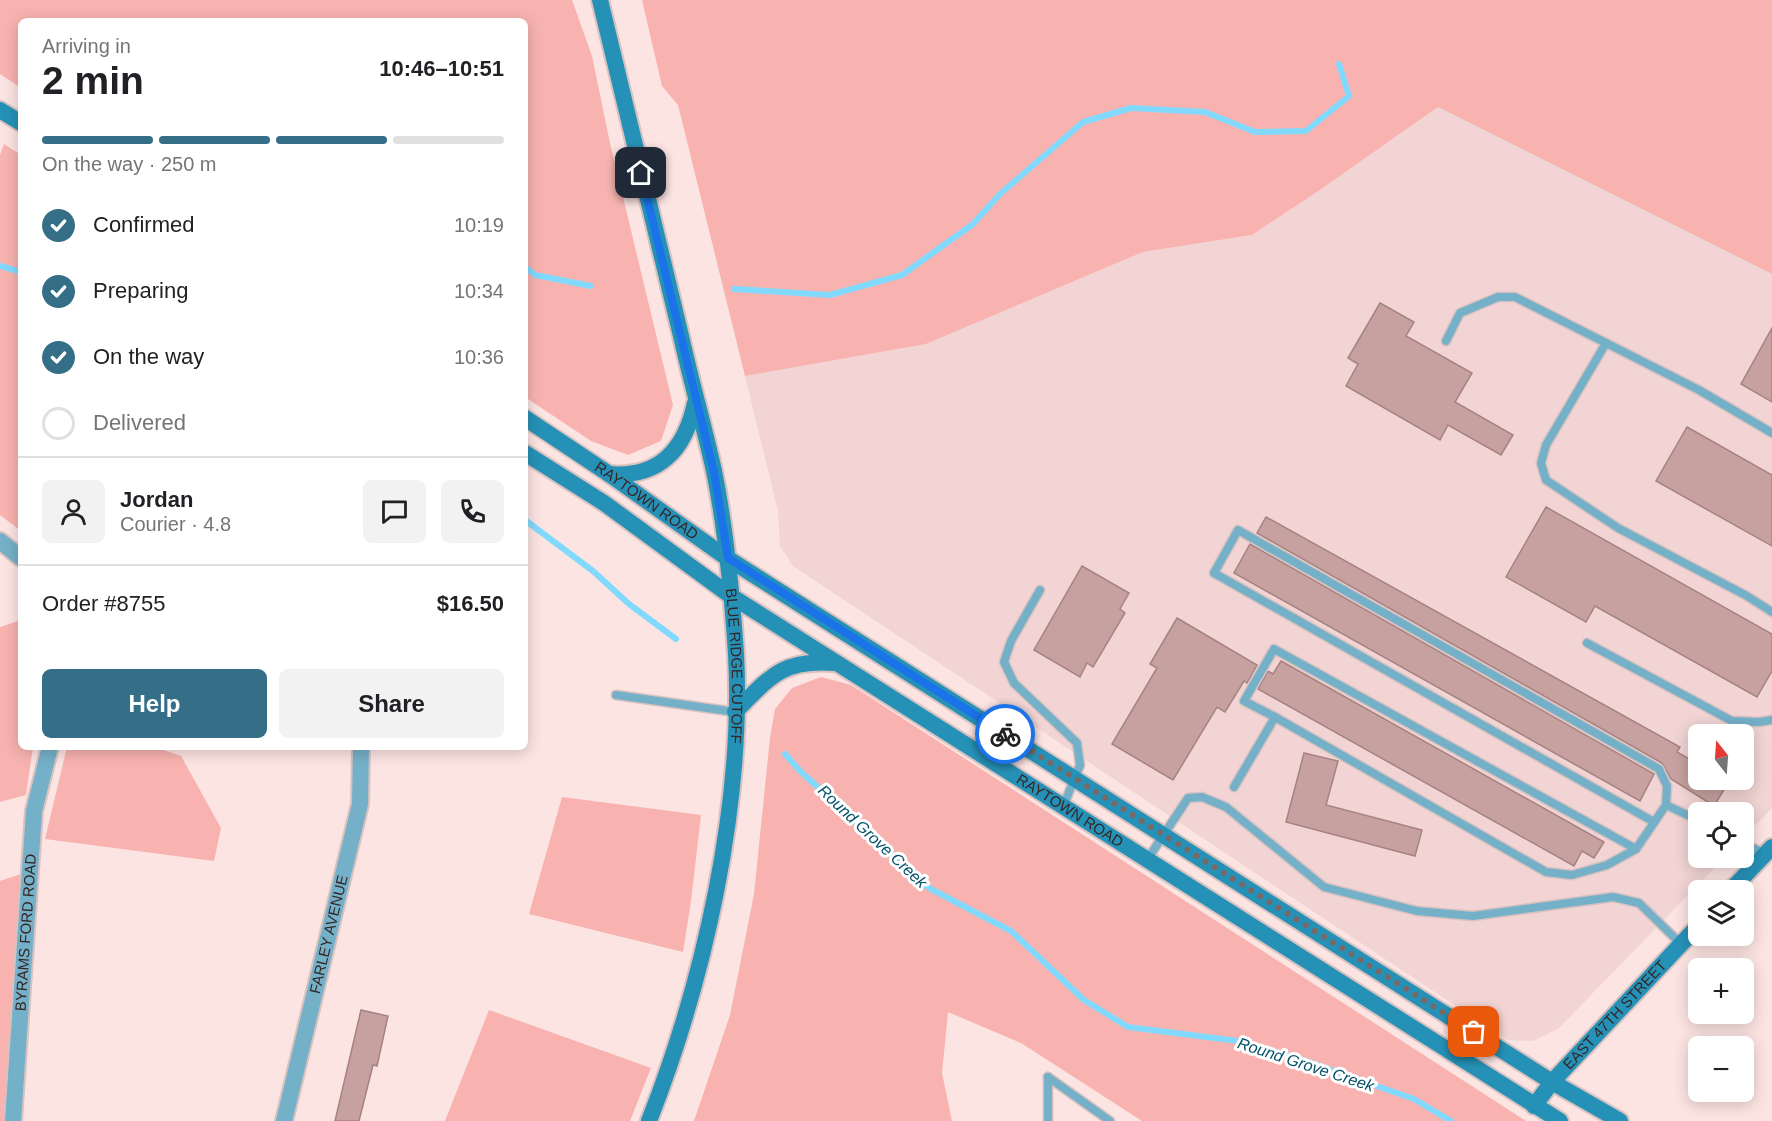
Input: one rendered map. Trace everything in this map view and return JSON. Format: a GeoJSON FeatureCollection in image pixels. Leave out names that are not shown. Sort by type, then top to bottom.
{"type":"FeatureCollection","features":[{"type":"Feature","properties":{"kind":"main road","name":"BLUE RIDGE CUTOFF"},"geometry":{"type":"LineString","coordinates":[[600,0],[714,472],[728,558],[736,656],[735,749],[728,823],[710,922],[684,1022],[649,1121]]}},
{"type":"Feature","properties":{"kind":"main road"},"geometry":{"type":"LineString","coordinates":[[0,110],[18,121]]}},
{"type":"Feature","properties":{"kind":"main road"},"geometry":{"type":"LineString","coordinates":[[609,474],[626,475],[645,471],[665,460],[682,442],[691,423],[695,399]]}},
{"type":"Feature","properties":{"kind":"main road","name":"RAYTOWN ROAD"},"geometry":{"type":"LineString","coordinates":[[528,420],[728,558],[1552,1082],[1620,1121]]}},
{"type":"Feature","properties":{"kind":"main road","name":"RAYTOWN ROAD"},"geometry":{"type":"LineString","coordinates":[[528,455],[604,503],[731,596],[1560,1121]]}},
{"type":"Feature","properties":{"kind":"main road"},"geometry":{"type":"LineString","coordinates":[[735,712],[771,678],[796,664],[815,662],[838,664]]}},
{"type":"Feature","properties":{"kind":"main road"},"geometry":{"type":"LineString","coordinates":[[1741,880],[1769,850]]}},
{"type":"Feature","properties":{"kind":"main road","name":"EAST 47TH STREET"},"geometry":{"type":"LineString","coordinates":[[1534,1106],[1552,1082],[1688,937]]}},
{"type":"Feature","properties":{"kind":"street"},"geometry":{"type":"LineString","coordinates":[[0,541],[18,556]]}},
{"type":"Feature","properties":{"kind":"street","name":"BYRAMS FORD ROAD"},"geometry":{"type":"LineString","coordinates":[[13,1121],[34,811],[49,750]]}},
{"type":"Feature","properties":{"kind":"street","name":"FARLEY AVENUE"},"geometry":{"type":"LineString","coordinates":[[284,1121],[360,804],[361,750]]}},
{"type":"Feature","properties":{"kind":"lane"},"geometry":{"type":"LineString","coordinates":[[1446,341],[1460,313],[1498,297],[1515,297],[1699,390],[1772,433]]}},
{"type":"Feature","properties":{"kind":"lane"},"geometry":{"type":"LineString","coordinates":[[1606,343],[1546,445],[1541,464],[1546,480],[1618,528],[1772,612]]}},
{"type":"Feature","properties":{"kind":"lane"},"geometry":{"type":"LineString","coordinates":[[1636,849],[1274,649],[1244,701],[1546,872],[1572,875],[1607,865],[1636,849],[1666,805],[1667,786],[1659,769],[1238,530],[1214,573],[1654,822]]}},
{"type":"Feature","properties":{"kind":"lane"},"geometry":{"type":"LineString","coordinates":[[1040,590],[1011,641],[1004,662],[1014,683],[1077,743],[1080,765],[1063,807]]}},
{"type":"Feature","properties":{"kind":"lane"},"geometry":{"type":"LineString","coordinates":[[1587,643],[1732,721],[1772,720]]}},
{"type":"Feature","properties":{"kind":"lane"},"geometry":{"type":"LineString","coordinates":[[616,695],[735,712]]}},
{"type":"Feature","properties":{"kind":"lane"},"geometry":{"type":"LineString","coordinates":[[1234,787],[1275,717]]}},
{"type":"Feature","properties":{"kind":"lane"},"geometry":{"type":"LineString","coordinates":[[1147,860],[1188,798],[1202,797],[1226,807],[1324,887],[1417,911],[1473,916],[1613,897],[1639,903],[1681,944]]}},
{"type":"Feature","properties":{"kind":"lane"},"geometry":{"type":"LineString","coordinates":[[1666,805],[1688,815]]}},
{"type":"Feature","properties":{"kind":"lane"},"geometry":{"type":"LineString","coordinates":[[1754,846],[1769,850]]}},
{"type":"Feature","properties":{"kind":"lane"},"geometry":{"type":"LineString","coordinates":[[1048,1121],[1048,1077],[1110,1121]]}},
{"type":"Feature","properties":{"kind":"shaded area"},"geometry":{"type":"Polygon","coordinates":[[[0,0],[572,0],[592,56],[610,143],[673,405],[661,441],[628,455],[591,441],[528,399],[528,18],[18,18],[18,86],[0,74],[0,0]]]}},
{"type":"Feature","properties":{"kind":"shaded area"},"geometry":{"type":"Polygon","coordinates":[[[642,0],[1772,0],[1772,274],[1438,107],[1252,235],[1143,252],[926,344],[745,376],[678,105],[662,86],[642,0]]]}},
{"type":"Feature","properties":{"kind":"shaded area"},"geometry":{"type":"Polygon","coordinates":[[[1438,107],[1772,274],[1772,808],[1754,827],[1754,802],[1688,802],[1688,868],[1714,868],[1703,880],[1688,880],[1688,895],[1558,1029],[1533,1041],[1507,1040],[793,566],[780,546],[778,511],[745,376],[926,344],[1143,252],[1252,235],[1438,107]]]}},
{"type":"Feature","properties":{"kind":"shaded area"},"geometry":{"type":"Polygon","coordinates":[[[4,144],[18,153],[18,529],[0,515],[0,155],[4,144]]]}},
{"type":"Feature","properties":{"kind":"shaded area"},"geometry":{"type":"Polygon","coordinates":[[[18,621],[18,750],[33,750],[26,795],[0,802],[0,627],[18,621]]]}},
{"type":"Feature","properties":{"kind":"shaded area"},"geometry":{"type":"Polygon","coordinates":[[[821,677],[851,685],[1526,1121],[1142,1121],[1021,1043],[948,1012],[942,1073],[952,1121],[694,1121],[730,1015],[754,894],[775,709],[792,688],[821,677]]]}},
{"type":"Feature","properties":{"kind":"shaded area"},"geometry":{"type":"Polygon","coordinates":[[[66,750],[164,750],[181,756],[221,828],[214,861],[45,839],[66,750]]]}},
{"type":"Feature","properties":{"kind":"shaded area"},"geometry":{"type":"Polygon","coordinates":[[[562,797],[701,815],[683,952],[529,914],[562,797]]]}},
{"type":"Feature","properties":{"kind":"shaded area"},"geometry":{"type":"Polygon","coordinates":[[[21,874],[4,1121],[0,1121],[0,881],[21,874]]]}},
{"type":"Feature","properties":{"kind":"shaded area"},"geometry":{"type":"Polygon","coordinates":[[[489,1010],[651,1068],[630,1121],[445,1121],[489,1010]]]}},
{"type":"Feature","properties":{"kind":"building"},"geometry":{"type":"Polygon","coordinates":[[[1380,303],[1414,322],[1406,336],[1472,373],[1455,402],[1513,435],[1501,455],[1448,425],[1440,440],[1346,386],[1358,364],[1348,358],[1380,303]]]}},
{"type":"Feature","properties":{"kind":"building"},"geometry":{"type":"Polygon","coordinates":[[[1772,328],[1772,402],[1741,384],[1772,328]]]}},
{"type":"Feature","properties":{"kind":"building"},"geometry":{"type":"Polygon","coordinates":[[[1687,427],[1772,475],[1772,546],[1656,481],[1687,427]]]}},
{"type":"Feature","properties":{"kind":"building"},"geometry":{"type":"Polygon","coordinates":[[[1546,507],[1772,634],[1772,671],[1757,697],[1595,606],[1586,622],[1506,577],[1546,507]]]}},
{"type":"Feature","properties":{"kind":"building"},"geometry":{"type":"Polygon","coordinates":[[[1266,517],[1680,747],[1677,752],[1688,758],[1688,790],[1671,779],[1662,763],[1257,533],[1266,517]]]}},
{"type":"Feature","properties":{"kind":"building"},"geometry":{"type":"Polygon","coordinates":[[[1250,544],[1654,774],[1640,801],[1234,573],[1250,544]]]}},
{"type":"Feature","properties":{"kind":"building"},"geometry":{"type":"Polygon","coordinates":[[[1082,566],[1129,593],[1120,609],[1125,613],[1093,667],[1087,663],[1080,677],[1034,650],[1082,566]]]}},
{"type":"Feature","properties":{"kind":"building"},"geometry":{"type":"Polygon","coordinates":[[[1177,618],[1257,665],[1247,683],[1244,681],[1225,712],[1217,707],[1173,780],[1112,744],[1157,668],[1150,664],[1177,618]]]}},
{"type":"Feature","properties":{"kind":"building"},"geometry":{"type":"Polygon","coordinates":[[[1281,661],[1604,842],[1594,858],[1582,851],[1574,866],[1258,689],[1268,671],[1273,674],[1281,661]]]}},
{"type":"Feature","properties":{"kind":"building"},"geometry":{"type":"Polygon","coordinates":[[[1304,753],[1338,761],[1326,805],[1422,830],[1415,856],[1286,822],[1304,753]]]}},
{"type":"Feature","properties":{"kind":"building"},"geometry":{"type":"Polygon","coordinates":[[[1689,790],[1724,790],[1716,802],[1708,802],[1689,790]]]}},
{"type":"Feature","properties":{"kind":"building"},"geometry":{"type":"Polygon","coordinates":[[[361,1010],[388,1016],[377,1066],[373,1065],[359,1121],[335,1121],[361,1010]]]}},
{"type":"Feature","properties":{"kind":"waterway"},"geometry":{"type":"LineString","coordinates":[[734,289],[830,295],[902,275],[973,224],[1000,194],[1083,122],[1131,108],[1205,112],[1255,132],[1306,131],[1349,96],[1339,64]]}},
{"type":"Feature","properties":{"kind":"waterway","name":"Round Grove Creek"},"geometry":{"type":"LineString","coordinates":[[0,266],[18,271]]}},
{"type":"Feature","properties":{"kind":"waterway"},"geometry":{"type":"LineString","coordinates":[[528,269],[535,275],[591,286]]}},
{"type":"Feature","properties":{"kind":"waterway","name":"Round Grove Creek"},"geometry":{"type":"LineString","coordinates":[[528,522],[593,571],[629,604],[676,639]]}},
{"type":"Feature","properties":{"kind":"waterway","name":"Round Grove Creek"},"geometry":{"type":"LineString","coordinates":[[785,754],[800,771],[929,888],[1011,931],[1084,1000],[1128,1027],[1238,1041],[1306,1061],[1414,1099],[1451,1121]]}},
{"type":"Feature","properties":{"kind":"way so far"},"geometry":{"type":"LineString","coordinates":[[1005,734],[1474,1032]]}},
{"type":"Feature","properties":{"kind":"route"},"geometry":{"type":"LineString","coordinates":[[641,173],[714,472],[728,558],[1005,734]]}}]}
